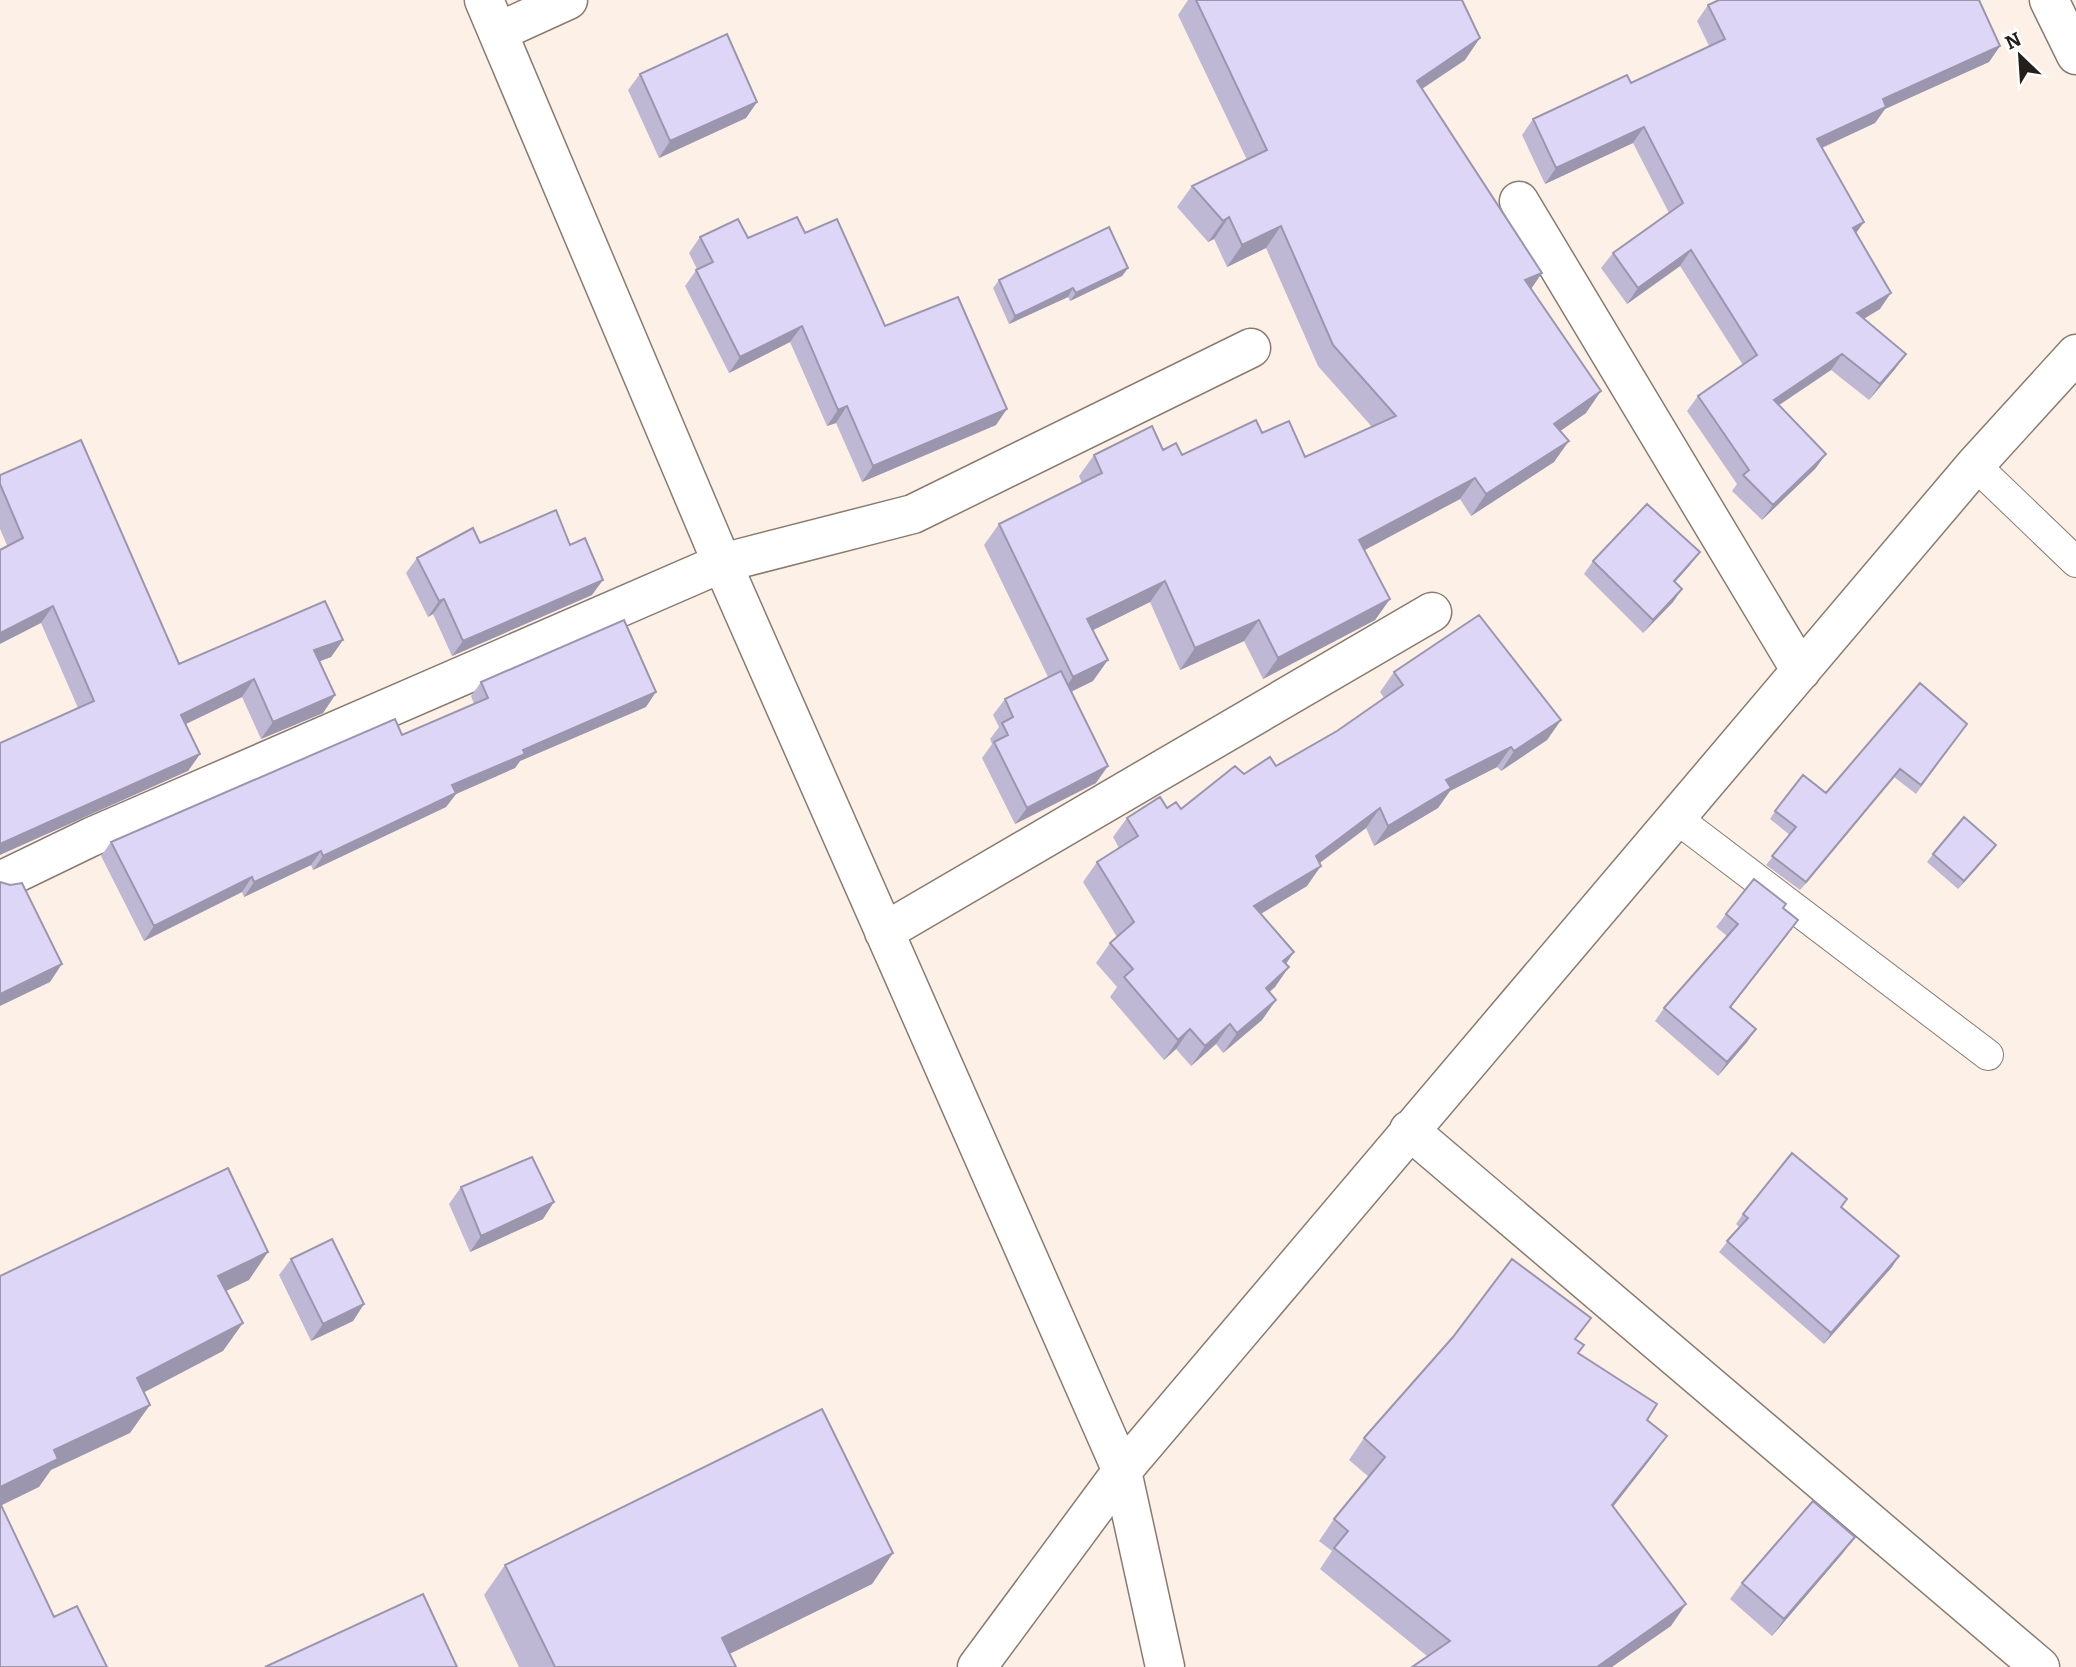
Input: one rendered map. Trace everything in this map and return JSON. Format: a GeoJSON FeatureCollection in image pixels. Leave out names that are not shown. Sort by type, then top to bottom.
{"type":"FeatureCollection","features":[{"type":"Feature","properties":{"kind":"street"},"geometry":{"type":"LineString","coordinates":[[568,0],[491,16],[722,563],[1122,1471],[1165,1667]]}},
{"type":"Feature","properties":{"kind":"street"},"geometry":{"type":"LineString","coordinates":[[2049,0],[2076,55]]}},
{"type":"Feature","properties":{"kind":"street"},"geometry":{"type":"LineString","coordinates":[[1519,201],[1801,671]]}},
{"type":"Feature","properties":{"kind":"street"},"geometry":{"type":"LineString","coordinates":[[0,881],[92,837],[722,563],[913,514],[1251,348]]}},
{"type":"Feature","properties":{"kind":"street"},"geometry":{"type":"LineString","coordinates":[[977,1667],[1122,1471],[1975,465],[2076,354]]}},
{"type":"Feature","properties":{"kind":"street"},"geometry":{"type":"LineString","coordinates":[[884,932],[1432,612]]}},
{"type":"Feature","properties":{"kind":"street"},"geometry":{"type":"LineString","coordinates":[[1409,1130],[2040,1667]]}},
{"type":"Feature","properties":{"kind":"lane"},"geometry":{"type":"LineString","coordinates":[[1975,465],[2076,562]]}},
{"type":"Feature","properties":{"kind":"lane"},"geometry":{"type":"LineString","coordinates":[[1676,818],[1988,1055]]}},
{"type":"Feature","properties":{"kind":"building"},"geometry":{"type":"Polygon","coordinates":[[[1196,0],[1462,0],[1480,38],[1417,81],[1542,273],[1525,280],[1601,391],[1554,424],[1569,441],[1486,494],[1475,478],[1359,540],[1390,599],[1278,658],[1259,620],[1195,648],[1165,581],[1087,619],[1108,660],[1073,677],[999,524],[1102,473],[1094,455],[1152,426],[1163,450],[1176,443],[1182,455],[1256,420],[1262,433],[1289,421],[1305,457],[1396,416],[1333,345],[1281,226],[1242,245],[1229,217],[1223,221],[1192,186],[1267,150],[1196,0]]]}},
{"type":"Feature","properties":{"kind":"building"},"geometry":{"type":"Polygon","coordinates":[[[1719,0],[1979,0],[2000,46],[1883,99],[1886,107],[1817,139],[1864,222],[1853,228],[1891,293],[1857,313],[1906,354],[1880,384],[1842,354],[1774,400],[1826,454],[1773,505],[1743,475],[1749,470],[1698,396],[1757,355],[1691,250],[1638,288],[1613,253],[1683,203],[1644,127],[1556,168],[1533,119],[1627,75],[1631,83],[1725,39],[1708,5],[1719,0]]]}},
{"type":"Feature","properties":{"kind":"building"},"geometry":{"type":"Polygon","coordinates":[[[727,34],[757,102],[670,141],[640,74],[727,34]]]}},
{"type":"Feature","properties":{"kind":"building"},"geometry":{"type":"Polygon","coordinates":[[[797,217],[805,233],[837,219],[885,326],[958,297],[1007,409],[873,466],[847,406],[838,410],[802,326],[740,357],[696,270],[713,262],[700,237],[738,219],[748,238],[797,217]]]}},
{"type":"Feature","properties":{"kind":"building"},"geometry":{"type":"Polygon","coordinates":[[[1109,227],[1128,268],[1076,293],[1073,288],[1015,316],[999,280],[1109,227]]]}},
{"type":"Feature","properties":{"kind":"building"},"geometry":{"type":"Polygon","coordinates":[[[81,440],[179,664],[325,601],[343,640],[314,650],[335,695],[273,722],[254,679],[181,715],[200,754],[0,846],[0,743],[94,701],[53,606],[0,633],[0,550],[23,538],[0,484],[0,475],[81,440]]]}},
{"type":"Feature","properties":{"kind":"building"},"geometry":{"type":"Polygon","coordinates":[[[1647,504],[1700,552],[1674,581],[1682,589],[1653,620],[1593,561],[1647,504]]]}},
{"type":"Feature","properties":{"kind":"building"},"geometry":{"type":"Polygon","coordinates":[[[556,510],[570,545],[585,538],[603,580],[463,641],[444,599],[439,601],[417,558],[473,528],[480,543],[556,510]]]}},
{"type":"Feature","properties":{"kind":"building"},"geometry":{"type":"Polygon","coordinates":[[[1479,615],[1561,720],[1514,751],[1511,747],[1446,780],[1451,788],[1388,826],[1380,808],[1316,856],[1321,866],[1254,906],[1294,952],[1283,961],[1289,967],[1266,988],[1276,1000],[1237,1033],[1230,1024],[1205,1046],[1190,1029],[1178,1040],[1124,977],[1133,969],[1110,943],[1134,922],[1097,862],[1138,836],[1127,818],[1160,797],[1167,808],[1176,802],[1181,809],[1235,766],[1244,774],[1270,757],[1276,766],[1337,731],[1403,685],[1394,672],[1479,615]]]}},
{"type":"Feature","properties":{"kind":"building"},"geometry":{"type":"Polygon","coordinates":[[[624,620],[656,692],[523,750],[525,754],[452,785],[456,793],[323,856],[321,851],[254,882],[252,877],[154,926],[111,842],[395,719],[402,735],[488,698],[481,682],[624,620]]]}},
{"type":"Feature","properties":{"kind":"building"},"geometry":{"type":"Polygon","coordinates":[[[1061,671],[1108,766],[1027,808],[994,742],[1008,735],[1002,723],[1013,717],[1005,699],[1061,671]]]}},
{"type":"Feature","properties":{"kind":"building"},"geometry":{"type":"Polygon","coordinates":[[[1920,683],[1967,724],[1921,785],[1900,769],[1806,882],[1772,856],[1796,827],[1775,811],[1803,775],[1826,793],[1920,683]]]}},
{"type":"Feature","properties":{"kind":"building"},"geometry":{"type":"Polygon","coordinates":[[[1964,817],[1996,845],[1964,881],[1933,854],[1964,817]]]}},
{"type":"Feature","properties":{"kind":"building"},"geometry":{"type":"Polygon","coordinates":[[[1754,879],[1786,904],[1783,908],[1798,920],[1730,1007],[1756,1029],[1727,1062],[1664,1008],[1738,924],[1726,914],[1754,879]]]}},
{"type":"Feature","properties":{"kind":"building"},"geometry":{"type":"Polygon","coordinates":[[[0,882],[10,885],[22,883],[62,964],[0,994],[0,882]]]}},
{"type":"Feature","properties":{"kind":"building"},"geometry":{"type":"Polygon","coordinates":[[[1792,1153],[1847,1199],[1841,1207],[1899,1256],[1831,1333],[1727,1241],[1748,1218],[1743,1214],[1792,1153]]]}},
{"type":"Feature","properties":{"kind":"building"},"geometry":{"type":"Polygon","coordinates":[[[532,1157],[554,1202],[481,1236],[461,1187],[532,1157]]]}},
{"type":"Feature","properties":{"kind":"building"},"geometry":{"type":"Polygon","coordinates":[[[228,1168],[268,1252],[218,1276],[243,1323],[137,1378],[150,1405],[54,1450],[58,1459],[0,1487],[0,1276],[228,1168]]]}},
{"type":"Feature","properties":{"kind":"building"},"geometry":{"type":"Polygon","coordinates":[[[332,1239],[364,1304],[323,1324],[291,1259],[332,1239]]]}},
{"type":"Feature","properties":{"kind":"building"},"geometry":{"type":"Polygon","coordinates":[[[1512,1259],[1591,1318],[1575,1339],[1584,1345],[1578,1353],[1657,1404],[1647,1420],[1667,1436],[1612,1505],[1686,1604],[1597,1667],[1412,1667],[1450,1641],[1334,1548],[1348,1531],[1334,1519],[1385,1457],[1364,1438],[1453,1337],[1512,1259]]]}},
{"type":"Feature","properties":{"kind":"building"},"geometry":{"type":"Polygon","coordinates":[[[822,1409],[893,1553],[722,1638],[736,1667],[555,1667],[505,1565],[822,1409]]]}},
{"type":"Feature","properties":{"kind":"building"},"geometry":{"type":"Polygon","coordinates":[[[1813,1501],[1855,1537],[1784,1619],[1742,1583],[1813,1501]]]}},
{"type":"Feature","properties":{"kind":"building"},"geometry":{"type":"Polygon","coordinates":[[[0,1503],[54,1617],[77,1606],[107,1667],[0,1667],[0,1503]]]}},
{"type":"Feature","properties":{"kind":"building"},"geometry":{"type":"Polygon","coordinates":[[[423,1594],[457,1667],[265,1667],[423,1594]]]}}]}
